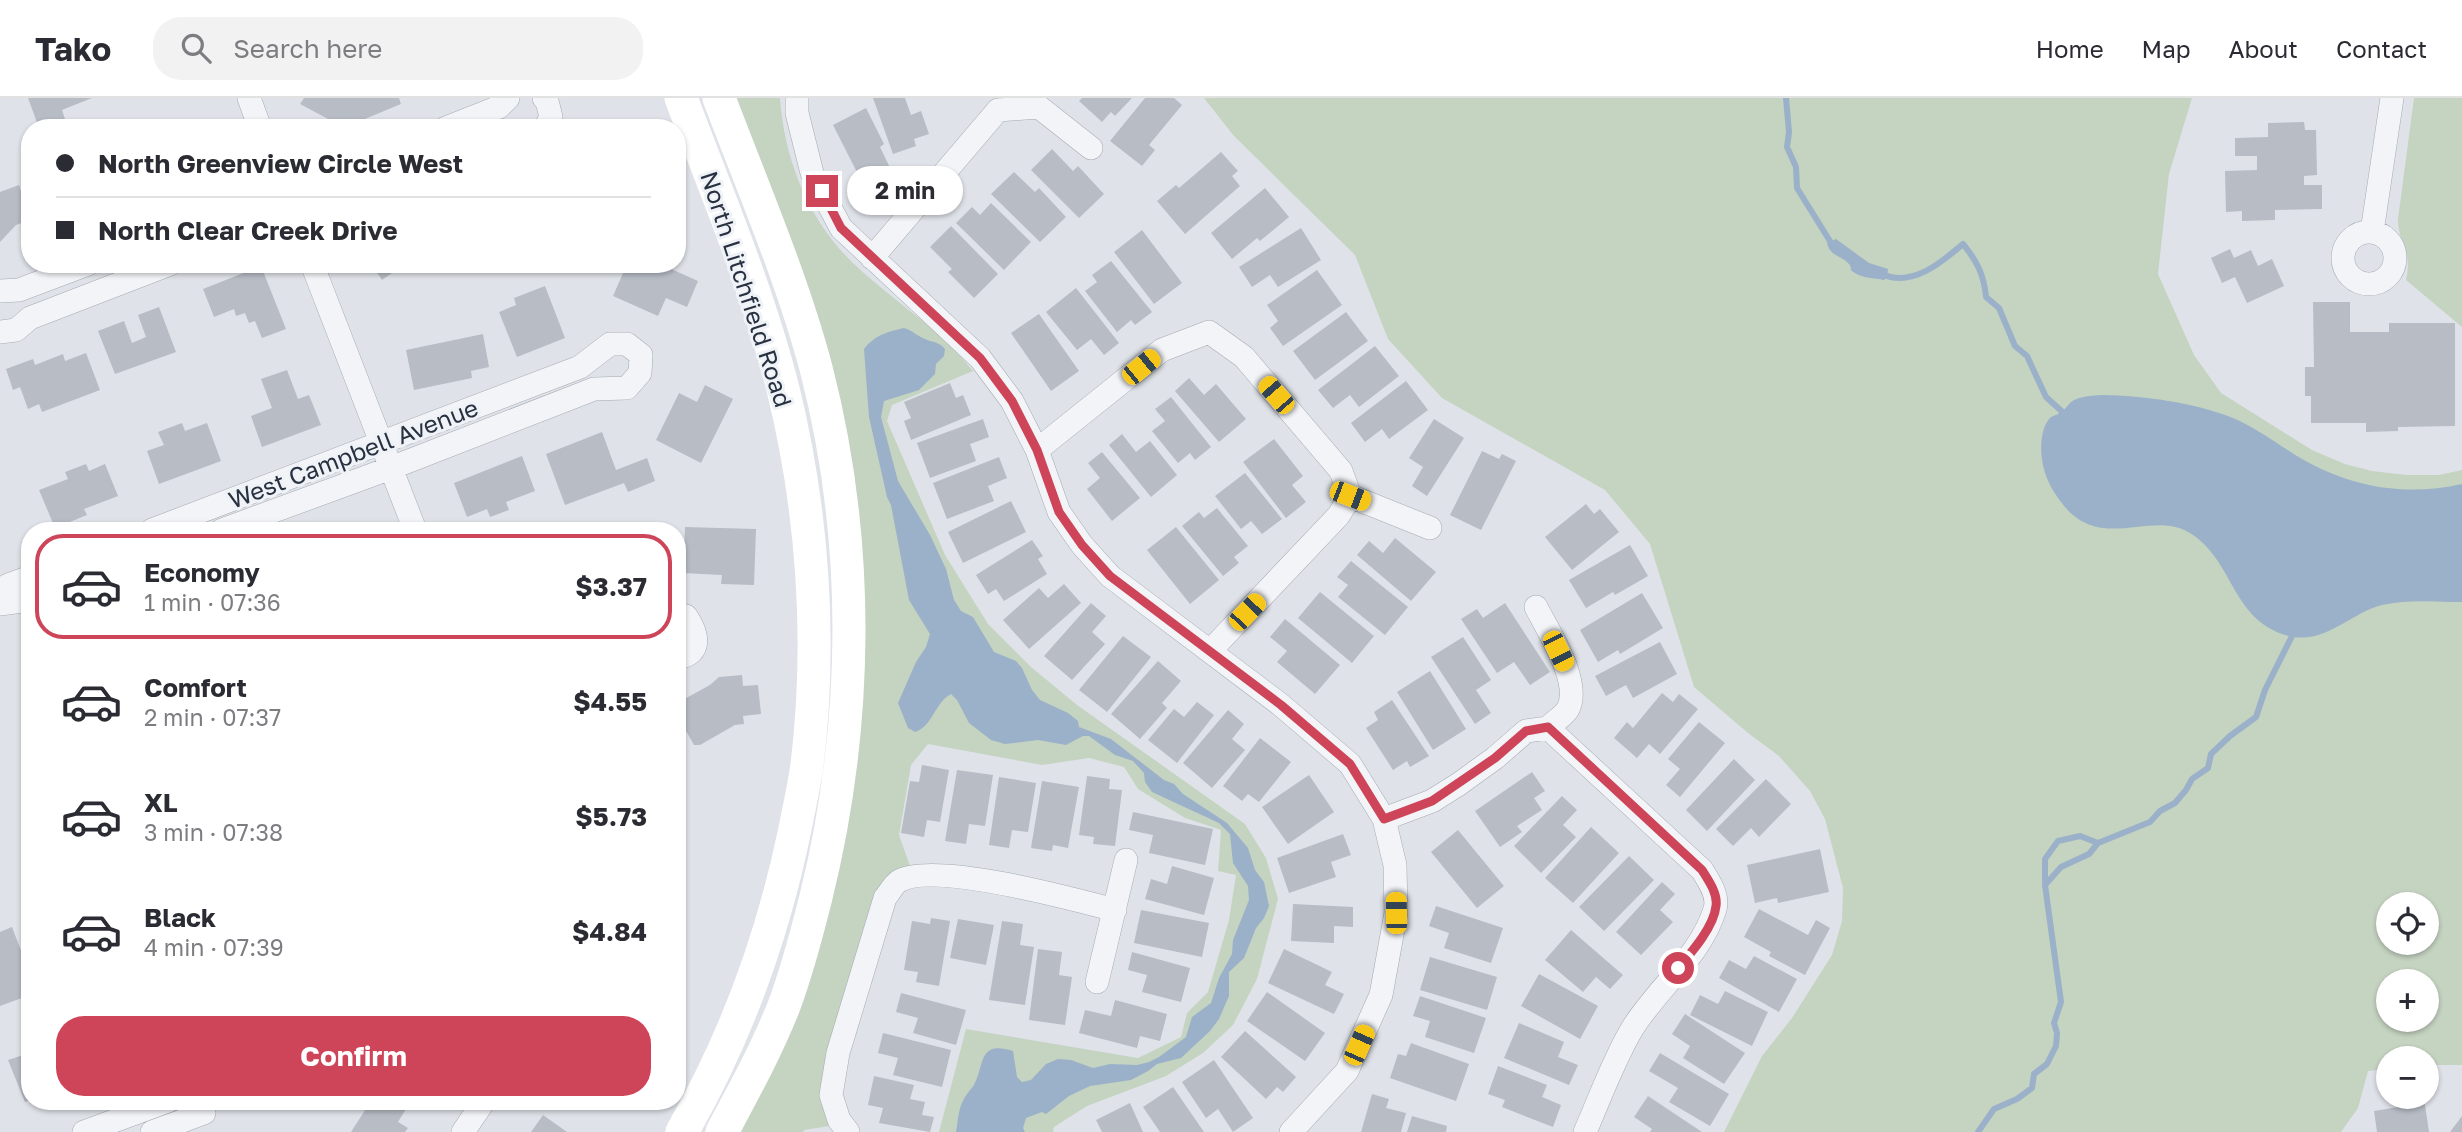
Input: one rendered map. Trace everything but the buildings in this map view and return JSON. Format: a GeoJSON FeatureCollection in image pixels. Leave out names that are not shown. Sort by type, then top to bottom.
{"type":"FeatureCollection","features":[{"type":"Feature","properties":{"kind":"main road","name":"North Litchfield Road"},"geometry":{"type":"LineString","coordinates":[[681,98],[755,297],[783,388],[808,533],[813,637],[807,769],[776,909],[733,1030],[706,1089],[682,1132]]}},
{"type":"Feature","properties":{"kind":"main road","name":"North Litchfield Road"},"geometry":{"type":"LineString","coordinates":[[719,98],[790,287],[816,368],[844,519],[850,659],[840,779],[826,857],[808,927],[785,1003],[770,1039],[722,1132]]}},
{"type":"Feature","properties":{"kind":"street"},"geometry":{"type":"LineString","coordinates":[[248,98],[256,119]]}},
{"type":"Feature","properties":{"kind":"street"},"geometry":{"type":"LineString","coordinates":[[469,119],[499,107],[508,98]]}},
{"type":"Feature","properties":{"kind":"street"},"geometry":{"type":"LineString","coordinates":[[544,98],[550,119]]}},
{"type":"Feature","properties":{"kind":"street"},"geometry":{"type":"LineString","coordinates":[[797,98],[797,113],[812,173],[841,228],[980,358],[1012,401],[1037,450],[1059,512],[1082,545],[1110,576],[1281,705],[1350,764],[1384,819],[1395,865],[1396,913],[1381,995],[1347,1071],[1291,1132]]}},
{"type":"Feature","properties":{"kind":"street"},"geometry":{"type":"LineString","coordinates":[[2372,232],[2392,98]]}},
{"type":"Feature","properties":{"kind":"street"},"geometry":{"type":"LineString","coordinates":[[873,258],[998,110],[1039,107],[1091,148]]}},
{"type":"Feature","properties":{"kind":"street"},"geometry":{"type":"LineString","coordinates":[[0,290],[19,290],[64,273]]}},
{"type":"Feature","properties":{"kind":"street"},"geometry":{"type":"LineString","coordinates":[[0,332],[16,330],[30,318],[127,273]]}},
{"type":"Feature","properties":{"kind":"street"},"geometry":{"type":"LineString","coordinates":[[315,273],[412,522]]}},
{"type":"Feature","properties":{"kind":"street"},"geometry":{"type":"LineString","coordinates":[[1037,450],[1162,350],[1209,332],[1244,357],[1341,471],[1350,496],[1430,528]]}},
{"type":"Feature","properties":{"kind":"street","name":"West Campbell Avenue"},"geometry":{"type":"LineString","coordinates":[[198,522],[380,442],[580,367],[610,344],[627,344],[641,355],[640,373],[627,388],[594,389],[244,522]]}},
{"type":"Feature","properties":{"kind":"street","name":"West Campbell Avenue"},"geometry":{"type":"LineString","coordinates":[[510,393],[519,418]]}},
{"type":"Feature","properties":{"kind":"street"},"geometry":{"type":"LineString","coordinates":[[1210,651],[1339,515],[1350,496]]}},
{"type":"Feature","properties":{"kind":"street"},"geometry":{"type":"LineString","coordinates":[[0,592],[8,585],[21,580]]}},
{"type":"Feature","properties":{"kind":"street"},"geometry":{"type":"LineString","coordinates":[[0,604],[21,601]]}},
{"type":"Feature","properties":{"kind":"street"},"geometry":{"type":"LineString","coordinates":[[1384,819],[1432,801],[1495,758],[1526,731],[1548,727],[1568,709],[1571,692],[1569,674],[1536,607]]}},
{"type":"Feature","properties":{"kind":"street"},"geometry":{"type":"LineString","coordinates":[[686,616],[696,632],[696,642],[686,655]]}},
{"type":"Feature","properties":{"kind":"street"},"geometry":{"type":"LineString","coordinates":[[1548,727],[1702,870],[1713,888],[1716,906],[1703,938],[1631,1030],[1585,1132]]}},
{"type":"Feature","properties":{"kind":"street"},"geometry":{"type":"LineString","coordinates":[[1097,982],[1126,860]]}},
{"type":"Feature","properties":{"kind":"street"},"geometry":{"type":"LineString","coordinates":[[848,1132],[839,1120],[831,1095],[838,1053],[885,898],[898,882],[926,875],[972,879],[1115,910]]}},
{"type":"Feature","properties":{"kind":"street"},"geometry":{"type":"LineString","coordinates":[[96,1130],[146,1110]]}},
{"type":"Feature","properties":{"kind":"street"},"geometry":{"type":"LineString","coordinates":[[152,1132],[204,1113],[203,1110]]}},
{"type":"Feature","properties":{"kind":"street"},"geometry":{"type":"LineString","coordinates":[[463,1132],[478,1110]]}},
{"type":"Feature","properties":{"kind":"green space"},"geometry":{"type":"Polygon","coordinates":[[[727,98],[780,98],[782,121],[793,165],[811,208],[823,228],[853,263],[944,339],[973,371],[892,405],[887,421],[945,555],[988,624],[1031,667],[1077,705],[1245,824],[1266,858],[1278,899],[1257,979],[1233,1025],[1203,1053],[1166,1076],[1087,1106],[1054,1127],[1053,1132],[939,1132],[966,1029],[1138,1058],[1181,1037],[1187,1013],[1208,992],[1229,920],[1236,875],[1218,871],[1221,830],[1185,818],[1138,789],[1124,767],[1089,758],[1042,765],[928,744],[911,765],[899,835],[910,866],[891,880],[876,898],[863,930],[822,1083],[830,1126],[803,1132],[733,1132],[812,951],[858,561],[727,98]]]}},
{"type":"Feature","properties":{"kind":"green space"},"geometry":{"type":"Polygon","coordinates":[[[1204,98],[2192,98],[2169,174],[2158,274],[2194,355],[2221,393],[2312,450],[2345,464],[2406,475],[2439,475],[2462,470],[2462,1065],[2439,1065],[2439,1046],[2376,1046],[2376,1070],[2368,1071],[2358,1108],[2341,1132],[1724,1132],[1762,1056],[1792,1018],[1832,955],[1842,921],[1843,888],[1825,819],[1810,791],[1779,756],[1694,687],[1650,544],[1605,490],[1442,398],[1388,339],[1355,255],[1234,136],[1204,98]]]}},
{"type":"Feature","properties":{"kind":"green space"},"geometry":{"type":"Polygon","coordinates":[[[2414,98],[2462,98],[2462,327],[2406,280],[2408,262],[2398,219],[2414,98]]]}},
{"type":"Feature","properties":{"kind":"water"},"geometry":{"type":"Polygon","coordinates":[[[1836,239],[1869,263],[1888,269],[1887,277],[1884,280],[1869,278],[1852,271],[1848,263],[1828,247],[1827,243],[1836,239]]]}},
{"type":"Feature","properties":{"kind":"water"},"geometry":{"type":"Polygon","coordinates":[[[904,328],[940,345],[945,349],[944,356],[936,364],[935,374],[919,390],[884,401],[881,417],[898,481],[930,535],[946,569],[954,600],[961,611],[973,617],[994,652],[1016,661],[1040,700],[1068,713],[1078,721],[1079,727],[1111,739],[1164,780],[1174,784],[1183,794],[1227,823],[1248,848],[1255,870],[1264,882],[1269,906],[1256,928],[1244,958],[1229,972],[1229,996],[1219,1019],[1181,1058],[1157,1064],[1131,1080],[1090,1086],[1069,1096],[1046,1114],[1042,1112],[1026,1118],[1023,1128],[1025,1132],[956,1132],[962,1103],[974,1085],[988,1051],[1002,1048],[1013,1051],[1017,1077],[1022,1082],[1031,1080],[1046,1064],[1058,1059],[1071,1060],[1093,1068],[1110,1064],[1137,1065],[1159,1057],[1186,1037],[1192,1017],[1211,1003],[1219,978],[1232,954],[1233,940],[1249,900],[1248,886],[1233,863],[1230,834],[1219,823],[1152,792],[1145,782],[1144,773],[1133,761],[1115,755],[1089,736],[1083,736],[1066,745],[1038,740],[1005,744],[991,740],[969,723],[951,694],[941,702],[921,729],[915,732],[908,728],[898,703],[930,634],[909,600],[891,505],[869,417],[864,349],[872,340],[904,328]]]}},
{"type":"Feature","properties":{"kind":"water"},"geometry":{"type":"Polygon","coordinates":[[[2101,395],[2168,401],[2217,412],[2250,426],[2316,467],[2356,482],[2398,489],[2440,488],[2462,484],[2462,602],[2412,601],[2382,605],[2326,632],[2302,638],[2270,629],[2245,605],[2218,561],[2193,535],[2177,527],[2161,525],[2110,529],[2093,526],[2077,518],[2057,497],[2046,476],[2041,454],[2047,422],[2074,400],[2101,395]]]}},
{"type":"Feature","properties":{"kind":"waterway"},"geometry":{"type":"LineString","coordinates":[[1786,98],[1789,132],[1787,147],[1796,167],[1797,188],[1833,246]]}},
{"type":"Feature","properties":{"kind":"waterway"},"geometry":{"type":"LineString","coordinates":[[1882,274],[1904,278],[1926,271],[1963,244],[1979,269],[1986,297],[1999,308],[2015,346],[2027,356],[2046,397],[2067,416]]}},
{"type":"Feature","properties":{"kind":"waterway"},"geometry":{"type":"LineString","coordinates":[[2045,885],[2061,867],[2089,854],[2098,843],[2150,822],[2160,811],[2175,803],[2192,779],[2208,768],[2211,754],[2256,717],[2265,690],[2292,636],[2293,628]]}},
{"type":"Feature","properties":{"kind":"waterway"},"geometry":{"type":"LineString","coordinates":[[1978,1132],[1994,1109],[2017,1099],[2032,1088],[2034,1074],[2047,1064],[2056,1046],[2057,1033],[2054,1023],[2061,1002],[2045,885],[2045,859],[2058,841],[2080,836],[2098,843]]}},
{"type":"Feature","properties":{"kind":"route"},"geometry":{"type":"LineString","coordinates":[[822,191],[841,228],[980,358],[1012,401],[1037,450],[1059,512],[1082,545],[1110,576],[1281,705],[1350,764],[1384,819],[1432,801],[1495,758],[1526,731],[1548,727],[1702,870],[1713,888],[1716,906],[1703,938],[1678,968]]}}]}
